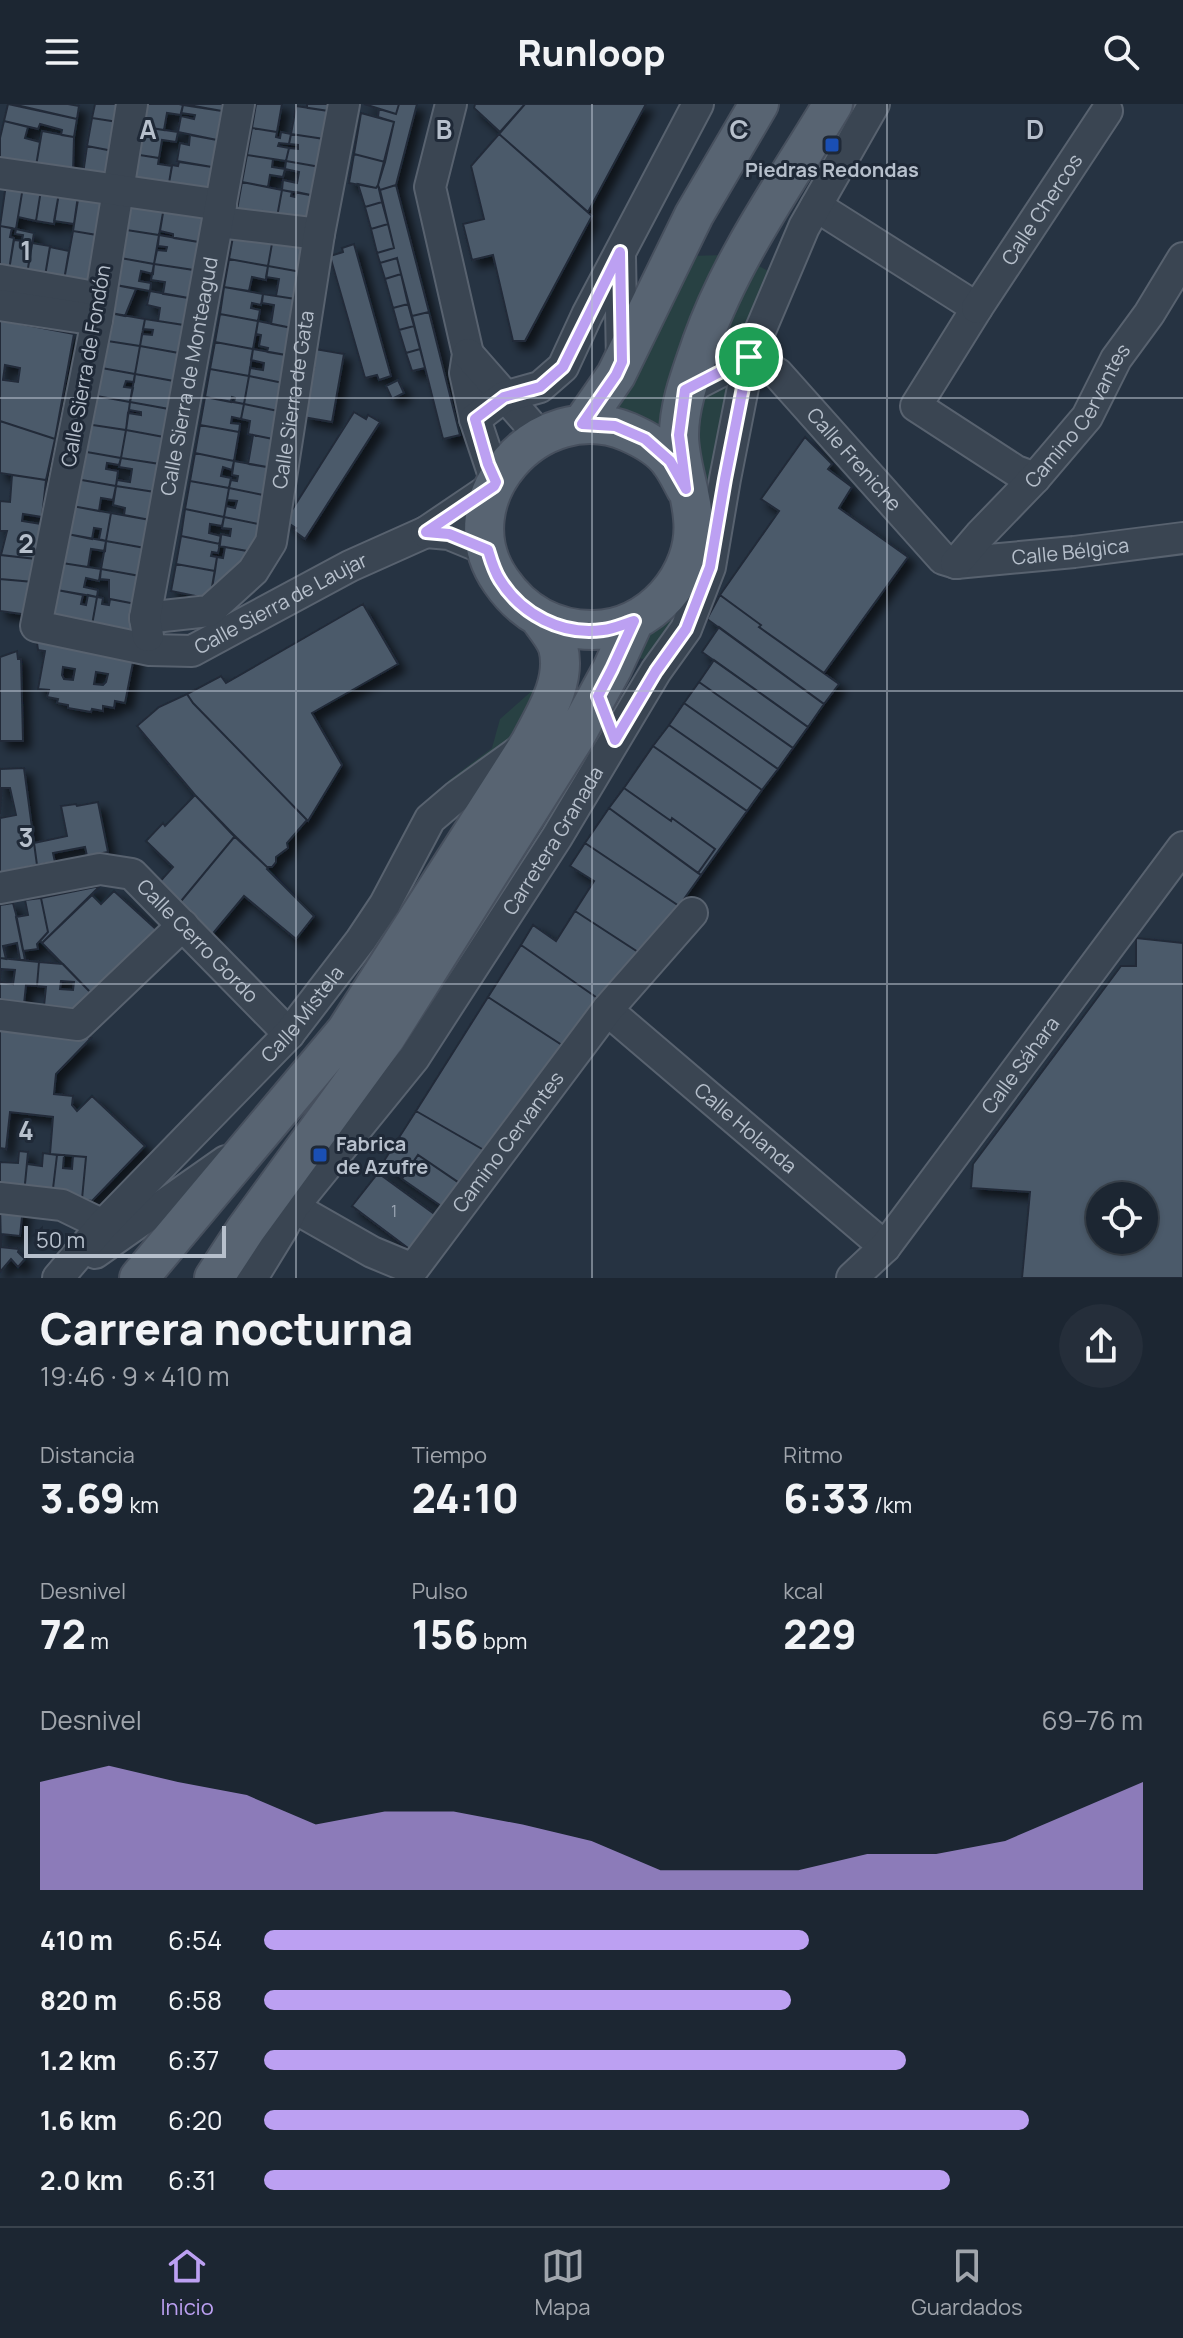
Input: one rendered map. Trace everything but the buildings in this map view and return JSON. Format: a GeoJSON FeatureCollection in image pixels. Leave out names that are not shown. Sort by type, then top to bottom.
{"type":"FeatureCollection","features":[{"type":"Feature","properties":{"kind":"main road"},"geometry":{"type":"LineString","coordinates":[[582,424],[616,375],[694,215],[759,104]]}},
{"type":"Feature","properties":{"kind":"main road","name":"Carretera Granada"},"geometry":{"type":"LineString","coordinates":[[686,489],[670,461],[645,439],[615,426],[582,424],[561,428],[540,436],[517,453],[495,484],[486,518],[488,550],[499,578],[517,602],[541,620],[572,630],[603,630],[634,621],[660,604],[680,580],[691,551],[694,519],[686,489],[679,435],[685,390],[719,300],[751,239],[833,104]]}},
{"type":"Feature","properties":{"kind":"main road","name":"Carretera Granada"},"geometry":{"type":"LineString","coordinates":[[139,1278],[346,1031],[530,743],[553,699],[560,668],[557,645],[541,620]]}},
{"type":"Feature","properties":{"kind":"main road","name":"Carretera Granada"},"geometry":{"type":"LineString","coordinates":[[214,1278],[274,1222],[575,737],[634,621]]}},
{"type":"Feature","properties":{"kind":"street","name":"Calle Sierra de Fondón"},"geometry":{"type":"LineString","coordinates":[[36,626],[98,309],[132,104]]}},
{"type":"Feature","properties":{"kind":"street","name":"Calle Sierra de Monteagud"},"geometry":{"type":"LineString","coordinates":[[150,650],[145,618],[239,104]]}},
{"type":"Feature","properties":{"kind":"street","name":"Calle Sierra de Gata"},"geometry":{"type":"LineString","coordinates":[[145,618],[209,611],[253,571],[271,542],[319,234],[344,104]]}},
{"type":"Feature","properties":{"kind":"street"},"geometry":{"type":"LineString","coordinates":[[451,104],[430,187],[468,354],[465,373],[475,419],[495,484]]}},
{"type":"Feature","properties":{"kind":"street"},"geometry":{"type":"LineString","coordinates":[[475,419],[504,397],[540,387],[563,367],[698,104]]}},
{"type":"Feature","properties":{"kind":"street","name":"Carretera Granada"},"geometry":{"type":"LineString","coordinates":[[252,1278],[274,1222],[414,1058],[557,837],[656,671],[686,629],[710,567],[749,357],[804,227],[874,104]]}},
{"type":"Feature","properties":{"kind":"street","name":"Calle Chercos"},"geometry":{"type":"LineString","coordinates":[[1035,478],[1016,471],[916,406],[1107,111]]}},
{"type":"Feature","properties":{"kind":"street"},"geometry":{"type":"LineString","coordinates":[[0,173],[117,189],[319,234]]}},
{"type":"Feature","properties":{"kind":"street"},"geometry":{"type":"LineString","coordinates":[[816,206],[977,308]]}},
{"type":"Feature","properties":{"kind":"street"},"geometry":{"type":"LineString","coordinates":[[620,252],[622,362]]}},
{"type":"Feature","properties":{"kind":"street","name":"Camino Cervantes"},"geometry":{"type":"LineString","coordinates":[[956,563],[1087,417],[1116,359],[1149,314],[1183,258]]}},
{"type":"Feature","properties":{"kind":"street"},"geometry":{"type":"LineString","coordinates":[[0,280],[98,309]]}},
{"type":"Feature","properties":{"kind":"street"},"geometry":{"type":"LineString","coordinates":[[0,305],[98,309]]}},
{"type":"Feature","properties":{"kind":"street"},"geometry":{"type":"LineString","coordinates":[[468,354],[540,436]]}},
{"type":"Feature","properties":{"kind":"street"},"geometry":{"type":"LineString","coordinates":[[685,390],[749,357]]}},
{"type":"Feature","properties":{"kind":"street","name":"Calle Freniche"},"geometry":{"type":"LineString","coordinates":[[749,357],[778,374],[926,542],[943,559],[956,563]]}},
{"type":"Feature","properties":{"kind":"street","name":"Calle Sierra de Laujar"},"geometry":{"type":"LineString","coordinates":[[36,626],[150,650],[192,651],[350,566],[426,532],[495,484]]}},
{"type":"Feature","properties":{"kind":"street"},"geometry":{"type":"LineString","coordinates":[[426,532],[449,534],[488,550]]}},
{"type":"Feature","properties":{"kind":"street","name":"Calle Bélgica"},"geometry":{"type":"LineString","coordinates":[[956,563],[1183,538]]}},
{"type":"Feature","properties":{"kind":"street"},"geometry":{"type":"LineString","coordinates":[[598,696],[615,740]]}},
{"type":"Feature","properties":{"kind":"street","name":"Calle Mistela"},"geometry":{"type":"LineString","coordinates":[[59,1278],[103,1225],[289,1034],[385,904],[430,819],[530,743]]}},
{"type":"Feature","properties":{"kind":"street","name":"Calle Sáhara"},"geometry":{"type":"LineString","coordinates":[[852,1278],[885,1247],[1183,847]]}},
{"type":"Feature","properties":{"kind":"street","name":"Calle Cerro Gordo"},"geometry":{"type":"LineString","coordinates":[[0,888],[100,869],[132,874],[289,1034]]}},
{"type":"Feature","properties":{"kind":"street","name":"Camino Cervantes"},"geometry":{"type":"LineString","coordinates":[[274,1222],[372,1252],[413,1269],[607,1010],[692,913]]}},
{"type":"Feature","properties":{"kind":"street"},"geometry":{"type":"LineString","coordinates":[[0,1015],[78,1025],[183,925]]}},
{"type":"Feature","properties":{"kind":"street","name":"Calle Holanda"},"geometry":{"type":"LineString","coordinates":[[607,1010],[885,1247]]}},
{"type":"Feature","properties":{"kind":"street"},"geometry":{"type":"LineString","coordinates":[[59,1278],[257,1139]]}},
{"type":"Feature","properties":{"kind":"street"},"geometry":{"type":"LineString","coordinates":[[0,1198],[62,1205],[103,1225]]}},
{"type":"Feature","properties":{"kind":"green space"},"geometry":{"type":"Polygon","coordinates":[[[724,255],[663,438],[612,411],[689,256],[724,255]]]}},
{"type":"Feature","properties":{"kind":"green space"},"geometry":{"type":"Polygon","coordinates":[[[753,263],[776,275],[760,314],[741,337],[704,368],[753,263]]]}},
{"type":"Feature","properties":{"kind":"green space"},"geometry":{"type":"Polygon","coordinates":[[[731,385],[711,470],[708,517],[685,599],[648,659],[626,658],[668,604],[690,451],[703,397],[731,385]]]}},
{"type":"Feature","properties":{"kind":"green space"},"geometry":{"type":"Polygon","coordinates":[[[543,681],[518,725],[495,755],[448,787],[448,781],[492,748],[500,719],[543,681]]]}},
{"type":"Feature","properties":{"kind":"place","name":"Piedras Redondas"},"geometry":{"type":"Point","coordinates":[832,145]}},
{"type":"Feature","properties":{"kind":"place","name":"Fabrica de Azufre"},"geometry":{"type":"Point","coordinates":[320,1155]}},
{"type":"Feature","properties":{"kind":"route"},"geometry":{"type":"LineString","coordinates":[[620,252],[622,362],[582,424],[615,426],[645,439],[670,461],[686,489],[679,435],[685,390],[749,357],[710,567],[686,629],[656,671],[615,740],[598,696],[634,621],[603,630],[572,630],[541,620],[517,602],[499,578],[488,550],[449,534],[426,532],[494,486],[496,482],[475,419],[504,397],[540,387],[563,367],[620,252]]}}]}
